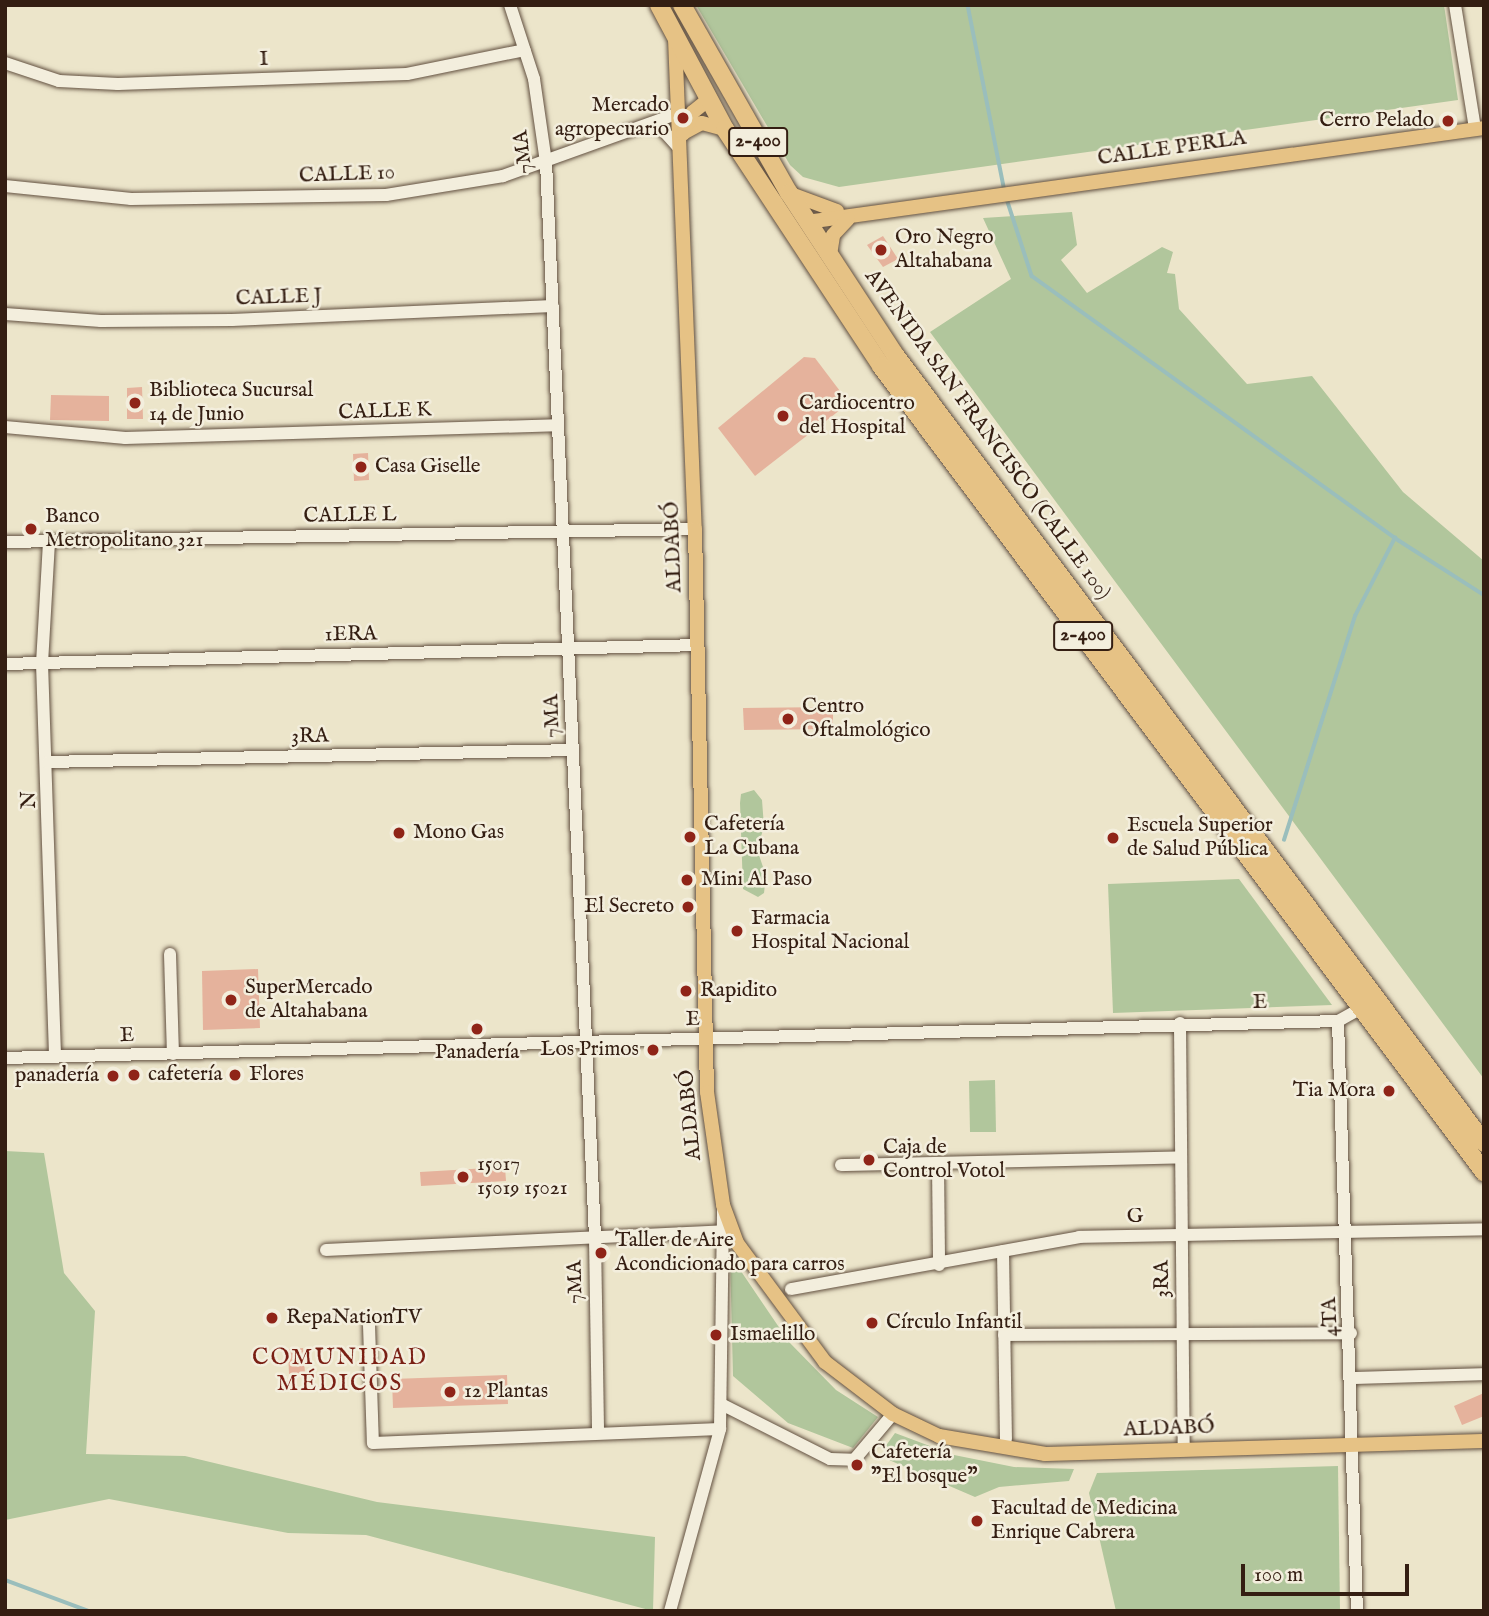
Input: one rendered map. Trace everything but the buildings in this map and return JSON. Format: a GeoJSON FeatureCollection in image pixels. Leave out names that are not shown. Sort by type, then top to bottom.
{"type":"FeatureCollection","features":[{"type":"Feature","properties":{"kind":"highway","name":"2-400"},"geometry":{"type":"LineString","coordinates":[[659,5],[708,100],[790,229]]}},
{"type":"Feature","properties":{"kind":"highway","name":"2-400"},"geometry":{"type":"LineString","coordinates":[[682,5],[728,92],[807,222]]}},
{"type":"Feature","properties":{"kind":"highway"},"geometry":{"type":"LineString","coordinates":[[708,100],[728,92]]}},
{"type":"Feature","properties":{"kind":"highway"},"geometry":{"type":"LineString","coordinates":[[790,229],[807,222]]}},
{"type":"Feature","properties":{"kind":"highway","name":"AVENIDA SAN FRANCISCO (CALLE 100)"},"geometry":{"type":"LineString","coordinates":[[807,222],[895,355],[1369,1004],[1484,1172]]}},
{"type":"Feature","properties":{"kind":"highway","name":"AVENIDA SAN FRANCISCO (CALLE 100)"},"geometry":{"type":"LineString","coordinates":[[790,229],[881,366],[1369,1004],[1484,1143]]}},
{"type":"Feature","properties":{"kind":"main road","name":"ALDABÓ"},"geometry":{"type":"LineString","coordinates":[[674,33],[695,529],[707,1092],[723,1205],[724,1231],[796,1330],[825,1362],[893,1414],[940,1436],[1004,1451],[1184,1450],[1484,1441]]}},
{"type":"Feature","properties":{"kind":"main road","name":"ALDABÓ"},"geometry":{"type":"LineString","coordinates":[[680,149],[683,134],[693,112],[708,100]]}},
{"type":"Feature","properties":{"kind":"main road"},"geometry":{"type":"LineString","coordinates":[[679,113],[708,100]]}},
{"type":"Feature","properties":{"kind":"main road"},"geometry":{"type":"LineString","coordinates":[[683,134],[702,123],[725,129]]}},
{"type":"Feature","properties":{"kind":"main road","name":"CALLE PERLA"},"geometry":{"type":"LineString","coordinates":[[807,222],[1479,128]]}},
{"type":"Feature","properties":{"kind":"main road"},"geometry":{"type":"LineString","coordinates":[[789,193],[849,216],[833,235],[830,255]]}},
{"type":"Feature","properties":{"kind":"street","name":"7MA"},"geometry":{"type":"LineString","coordinates":[[510,5],[525,50],[546,162],[595,1238],[598,1431]]}},
{"type":"Feature","properties":{"kind":"street"},"geometry":{"type":"LineString","coordinates":[[1455,5],[1479,128]]}},
{"type":"Feature","properties":{"kind":"street","name":"I"},"geometry":{"type":"LineString","coordinates":[[5,63],[59,81],[118,84],[407,75],[525,50]]}},
{"type":"Feature","properties":{"kind":"street","name":"CALLE 10"},"geometry":{"type":"LineString","coordinates":[[5,187],[131,199],[386,195],[503,176],[679,113]]}},
{"type":"Feature","properties":{"kind":"street"},"geometry":{"type":"LineString","coordinates":[[646,126],[661,128],[680,149]]}},
{"type":"Feature","properties":{"kind":"street","name":"CALLE J"},"geometry":{"type":"LineString","coordinates":[[5,314],[101,321],[232,320],[553,306]]}},
{"type":"Feature","properties":{"kind":"street","name":"CALLE K"},"geometry":{"type":"LineString","coordinates":[[5,427],[125,438],[556,425]]}},
{"type":"Feature","properties":{"kind":"street","name":"CALLE L"},"geometry":{"type":"LineString","coordinates":[[5,542],[695,529]]}},
{"type":"Feature","properties":{"kind":"street","name":"N"},"geometry":{"type":"LineString","coordinates":[[49,542],[42,663],[48,762],[55,1058]]}},
{"type":"Feature","properties":{"kind":"street","name":"1ERA"},"geometry":{"type":"LineString","coordinates":[[5,664],[698,645]]}},
{"type":"Feature","properties":{"kind":"street","name":"3RA"},"geometry":{"type":"LineString","coordinates":[[48,762],[573,750]]}},
{"type":"Feature","properties":{"kind":"street"},"geometry":{"type":"LineString","coordinates":[[170,954],[173,1054]]}},
{"type":"Feature","properties":{"kind":"street","name":"E"},"geometry":{"type":"LineString","coordinates":[[5,1058],[1180,1023],[1338,1021],[1369,1004]]}},
{"type":"Feature","properties":{"kind":"street","name":"4TA"},"geometry":{"type":"LineString","coordinates":[[1338,1021],[1351,1333],[1350,1444],[1357,1611]]}},
{"type":"Feature","properties":{"kind":"street","name":"3RA"},"geometry":{"type":"LineString","coordinates":[[1180,1023],[1184,1450]]}},
{"type":"Feature","properties":{"kind":"street"},"geometry":{"type":"LineString","coordinates":[[841,1165],[1181,1157]]}},
{"type":"Feature","properties":{"kind":"street"},"geometry":{"type":"LineString","coordinates":[[938,1163],[939,1265]]}},
{"type":"Feature","properties":{"kind":"street","name":"G"},"geometry":{"type":"LineString","coordinates":[[792,1289],[939,1265],[1079,1237],[1345,1234],[1483,1228]]}},
{"type":"Feature","properties":{"kind":"street"},"geometry":{"type":"LineString","coordinates":[[326,1250],[724,1231],[723,1405],[720,1429],[670,1611]]}},
{"type":"Feature","properties":{"kind":"street"},"geometry":{"type":"LineString","coordinates":[[1003,1251],[1006,1438]]}},
{"type":"Feature","properties":{"kind":"street"},"geometry":{"type":"LineString","coordinates":[[369,1325],[373,1443],[598,1431],[720,1429]]}},
{"type":"Feature","properties":{"kind":"street"},"geometry":{"type":"LineString","coordinates":[[1004,1335],[1351,1333]]}},
{"type":"Feature","properties":{"kind":"street"},"geometry":{"type":"LineString","coordinates":[[1352,1378],[1483,1374]]}},
{"type":"Feature","properties":{"kind":"street"},"geometry":{"type":"LineString","coordinates":[[723,1405],[830,1459],[854,1460],[893,1414]]}},
{"type":"Feature","properties":{"kind":"green space"},"geometry":{"type":"Polygon","coordinates":[[[696,5],[1444,5],[1458,100],[839,187],[803,177],[790,165],[696,5]]]}},
{"type":"Feature","properties":{"kind":"green space"},"geometry":{"type":"Polygon","coordinates":[[[1072,212],[1077,245],[1061,260],[1087,293],[1162,247],[1173,252],[1167,273],[1175,274],[1179,309],[1247,384],[1312,376],[1403,492],[1484,561],[1484,1079],[930,332],[1011,279],[983,218],[1072,212]]]}},
{"type":"Feature","properties":{"kind":"green space"},"geometry":{"type":"Polygon","coordinates":[[[754,790],[762,800],[764,827],[757,849],[766,876],[764,893],[758,897],[743,889],[741,794],[754,790]]]}},
{"type":"Feature","properties":{"kind":"green space"},"geometry":{"type":"Polygon","coordinates":[[[1239,879],[1332,1005],[1113,1013],[1108,884],[1239,879]]]}},
{"type":"Feature","properties":{"kind":"green space"},"geometry":{"type":"Polygon","coordinates":[[[995,1080],[996,1132],[970,1132],[969,1081],[995,1080]]]}},
{"type":"Feature","properties":{"kind":"green space"},"geometry":{"type":"Polygon","coordinates":[[[5,1151],[44,1153],[64,1273],[95,1311],[86,1454],[185,1456],[377,1502],[655,1537],[653,1611],[366,1535],[288,1533],[109,1499],[5,1520],[5,1151]]]}},
{"type":"Feature","properties":{"kind":"green space"},"geometry":{"type":"Polygon","coordinates":[[[730,1255],[789,1342],[836,1390],[878,1417],[853,1448],[788,1423],[733,1376],[730,1255]]]}},
{"type":"Feature","properties":{"kind":"green space"},"geometry":{"type":"Polygon","coordinates":[[[895,1433],[954,1455],[1014,1467],[1074,1469],[1069,1481],[999,1487],[975,1497],[889,1460],[885,1447],[895,1433]]]}},
{"type":"Feature","properties":{"kind":"green space"},"geometry":{"type":"Polygon","coordinates":[[[1338,1466],[1340,1611],[1116,1611],[1089,1493],[1097,1473],[1338,1466]]]}},
{"type":"Feature","properties":{"kind":"waterway"},"geometry":{"type":"LineString","coordinates":[[968,5],[1005,192]]}},
{"type":"Feature","properties":{"kind":"waterway"},"geometry":{"type":"LineString","coordinates":[[1007,199],[1032,276],[1395,538],[1484,595]]}},
{"type":"Feature","properties":{"kind":"waterway"},"geometry":{"type":"LineString","coordinates":[[1284,840],[1355,616],[1395,538]]}},
{"type":"Feature","properties":{"kind":"waterway"},"geometry":{"type":"LineString","coordinates":[[5,1580],[89,1611]]}},
{"type":"Feature","properties":{"kind":"place","name":"Mercado agropecuario"},"geometry":{"type":"Point","coordinates":[683,118]}},
{"type":"Feature","properties":{"kind":"place","name":"Cerro Pelado"},"geometry":{"type":"Point","coordinates":[1448,121]}},
{"type":"Feature","properties":{"kind":"place","name":"Oro Negro Altahabana"},"geometry":{"type":"Point","coordinates":[881,250]}},
{"type":"Feature","properties":{"kind":"place","name":"Biblioteca Sucursal 14 de Junio"},"geometry":{"type":"Point","coordinates":[135,403]}},
{"type":"Feature","properties":{"kind":"place","name":"Cardiocentro del Hospital"},"geometry":{"type":"Point","coordinates":[783,416]}},
{"type":"Feature","properties":{"kind":"place","name":"Casa Giselle"},"geometry":{"type":"Point","coordinates":[361,467]}},
{"type":"Feature","properties":{"kind":"place","name":"Banco Metropolitano 321"},"geometry":{"type":"Point","coordinates":[31,529]}},
{"type":"Feature","properties":{"kind":"place","name":"Centro Oftalmológico"},"geometry":{"type":"Point","coordinates":[788,719]}},
{"type":"Feature","properties":{"kind":"place","name":"Mono Gas"},"geometry":{"type":"Point","coordinates":[399,833]}},
{"type":"Feature","properties":{"kind":"place","name":"Cafetería La Cubana"},"geometry":{"type":"Point","coordinates":[690,837]}},
{"type":"Feature","properties":{"kind":"place","name":"Escuela Superior de Salud Pública"},"geometry":{"type":"Point","coordinates":[1113,838]}},
{"type":"Feature","properties":{"kind":"place","name":"Mini Al Paso"},"geometry":{"type":"Point","coordinates":[687,880]}},
{"type":"Feature","properties":{"kind":"place","name":"El Secreto"},"geometry":{"type":"Point","coordinates":[688,907]}},
{"type":"Feature","properties":{"kind":"place","name":"Farmacia Hospital Nacional"},"geometry":{"type":"Point","coordinates":[737,931]}},
{"type":"Feature","properties":{"kind":"place","name":"Rapidito"},"geometry":{"type":"Point","coordinates":[686,991]}},
{"type":"Feature","properties":{"kind":"place","name":"SuperMercado de Altahabana"},"geometry":{"type":"Point","coordinates":[231,1000]}},
{"type":"Feature","properties":{"kind":"place","name":"Panadería"},"geometry":{"type":"Point","coordinates":[477,1029]}},
{"type":"Feature","properties":{"kind":"place","name":"Los Primos"},"geometry":{"type":"Point","coordinates":[653,1050]}},
{"type":"Feature","properties":{"kind":"place","name":"cafetería"},"geometry":{"type":"Point","coordinates":[134,1075]}},
{"type":"Feature","properties":{"kind":"place","name":"Flores"},"geometry":{"type":"Point","coordinates":[235,1075]}},
{"type":"Feature","properties":{"kind":"place","name":"panadería"},"geometry":{"type":"Point","coordinates":[113,1076]}},
{"type":"Feature","properties":{"kind":"place","name":"Tia Mora"},"geometry":{"type":"Point","coordinates":[1389,1091]}},
{"type":"Feature","properties":{"kind":"place","name":"Caja de Control Votol"},"geometry":{"type":"Point","coordinates":[869,1160]}},
{"type":"Feature","properties":{"kind":"place","name":"15017 15019 15021"},"geometry":{"type":"Point","coordinates":[463,1177]}},
{"type":"Feature","properties":{"kind":"place","name":"Taller de Aire Acondicionado para carros"},"geometry":{"type":"Point","coordinates":[601,1253]}},
{"type":"Feature","properties":{"kind":"place","name":"RepaNationTV"},"geometry":{"type":"Point","coordinates":[272,1318]}},
{"type":"Feature","properties":{"kind":"place","name":"Círculo Infantil"},"geometry":{"type":"Point","coordinates":[872,1323]}},
{"type":"Feature","properties":{"kind":"place","name":"Ismaelillo"},"geometry":{"type":"Point","coordinates":[716,1335]}},
{"type":"Feature","properties":{"kind":"place","name":"12 Plantas"},"geometry":{"type":"Point","coordinates":[450,1392]}},
{"type":"Feature","properties":{"kind":"place","name":"Cafetería \"El bosque\""},"geometry":{"type":"Point","coordinates":[857,1465]}},
{"type":"Feature","properties":{"kind":"place","name":"Facultad de Medicina Enrique Cabrera"},"geometry":{"type":"Point","coordinates":[977,1521]}},
{"type":"Feature","properties":{"kind":"district","name":"COMUNIDAD MÉDICOS"},"geometry":{"type":"Point","coordinates":[340,1371]}}]}
